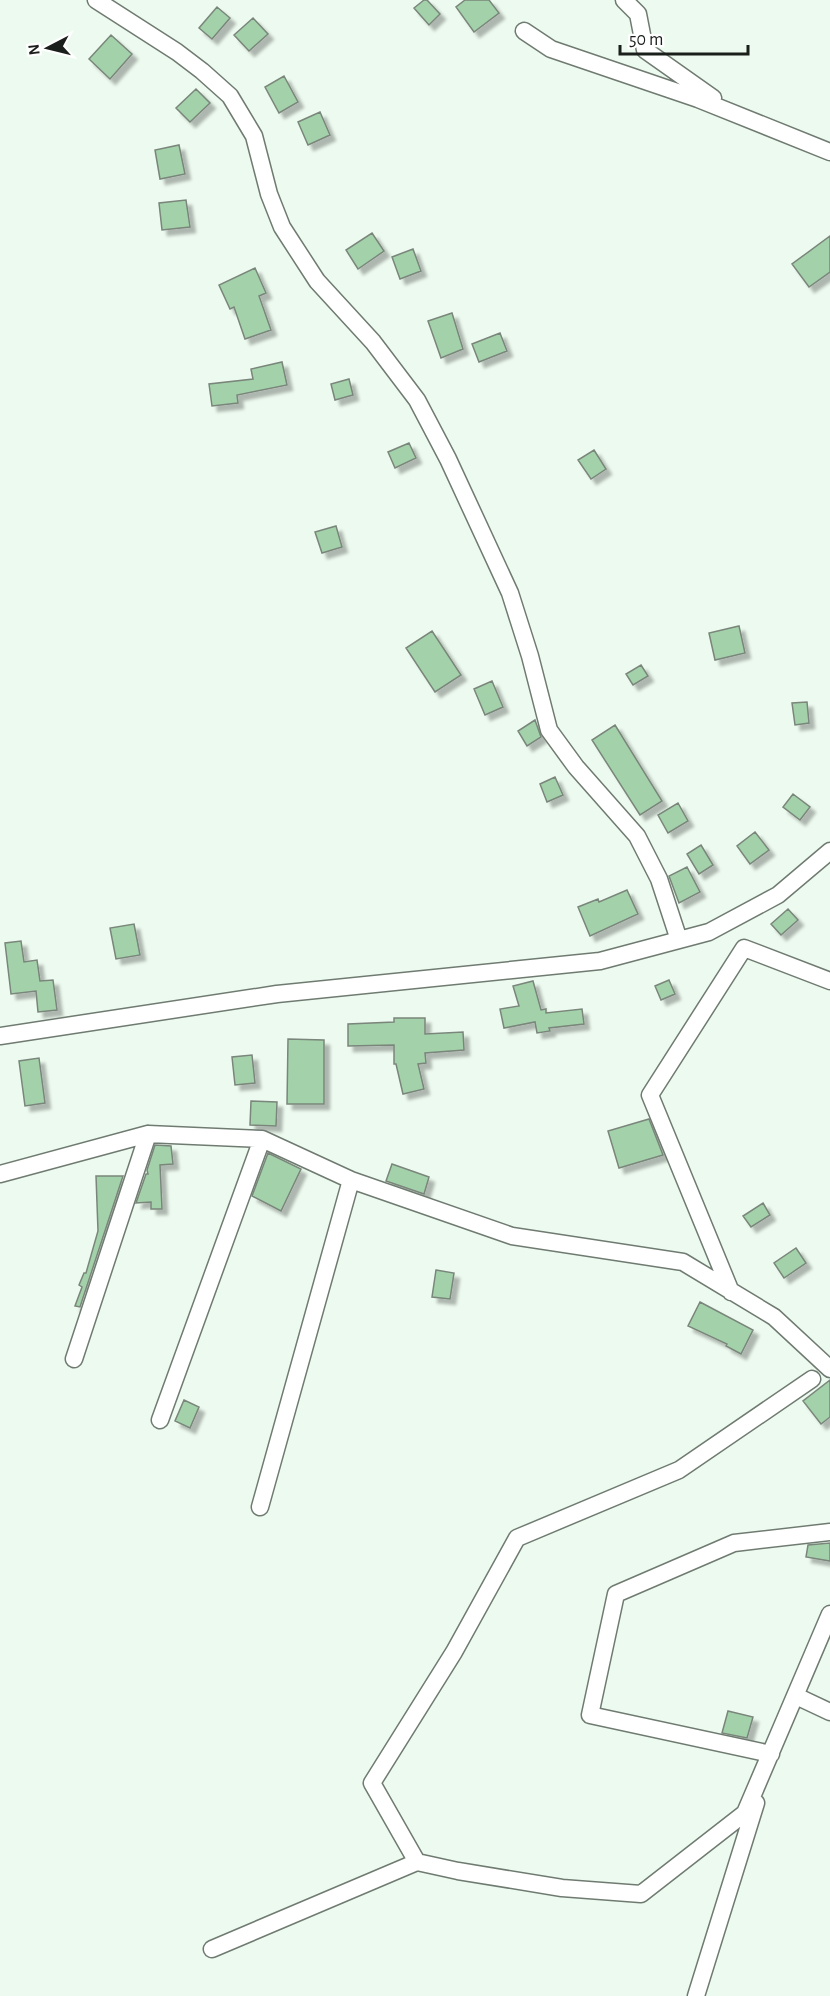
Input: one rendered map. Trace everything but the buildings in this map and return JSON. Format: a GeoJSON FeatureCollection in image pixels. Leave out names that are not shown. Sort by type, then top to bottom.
{"type":"FeatureCollection","features":[{"type":"Feature","properties":{"kind":"street"},"geometry":{"type":"LineString","coordinates":[[96,0],[177,52],[230,96],[254,136],[269,194],[282,228],[317,280],[373,342],[417,400],[448,459],[510,593],[530,656],[549,730],[576,767],[637,836],[659,879],[679,940]]}},
{"type":"Feature","properties":{"kind":"street"},"geometry":{"type":"LineString","coordinates":[[624,0],[638,14],[645,50],[736,114]]}},
{"type":"Feature","properties":{"kind":"street"},"geometry":{"type":"LineString","coordinates":[[524,32],[551,49],[698,99],[830,152]]}},
{"type":"Feature","properties":{"kind":"street"},"geometry":{"type":"LineString","coordinates":[[0,1036],[277,993],[600,961],[709,932],[778,895],[830,851]]}},
{"type":"Feature","properties":{"kind":"street"},"geometry":{"type":"LineString","coordinates":[[731,1292],[650,1095],[744,948],[830,981]]}},
{"type":"Feature","properties":{"kind":"street"},"geometry":{"type":"LineString","coordinates":[[0,1174],[148,1134],[262,1139],[351,1180],[512,1236],[682,1262],[774,1317],[830,1369]]}},
{"type":"Feature","properties":{"kind":"street"},"geometry":{"type":"LineString","coordinates":[[74,1359],[148,1134]]}},
{"type":"Feature","properties":{"kind":"street"},"geometry":{"type":"LineString","coordinates":[[160,1420],[262,1139]]}},
{"type":"Feature","properties":{"kind":"street"},"geometry":{"type":"LineString","coordinates":[[260,1507],[351,1180]]}},
{"type":"Feature","properties":{"kind":"street"},"geometry":{"type":"LineString","coordinates":[[417,1862],[372,1783],[454,1652],[516,1538],[679,1470],[812,1379]]}},
{"type":"Feature","properties":{"kind":"street"},"geometry":{"type":"LineString","coordinates":[[771,1754],[590,1715],[616,1594],[734,1543],[830,1532]]}},
{"type":"Feature","properties":{"kind":"street"},"geometry":{"type":"LineString","coordinates":[[212,1949],[417,1862],[562,1888],[641,1894],[745,1813],[830,1614]]}},
{"type":"Feature","properties":{"kind":"street"},"geometry":{"type":"LineString","coordinates":[[796,1695],[830,1712]]}},
{"type":"Feature","properties":{"kind":"street"},"geometry":{"type":"LineString","coordinates":[[696,1996],[771,1754]]}}]}
